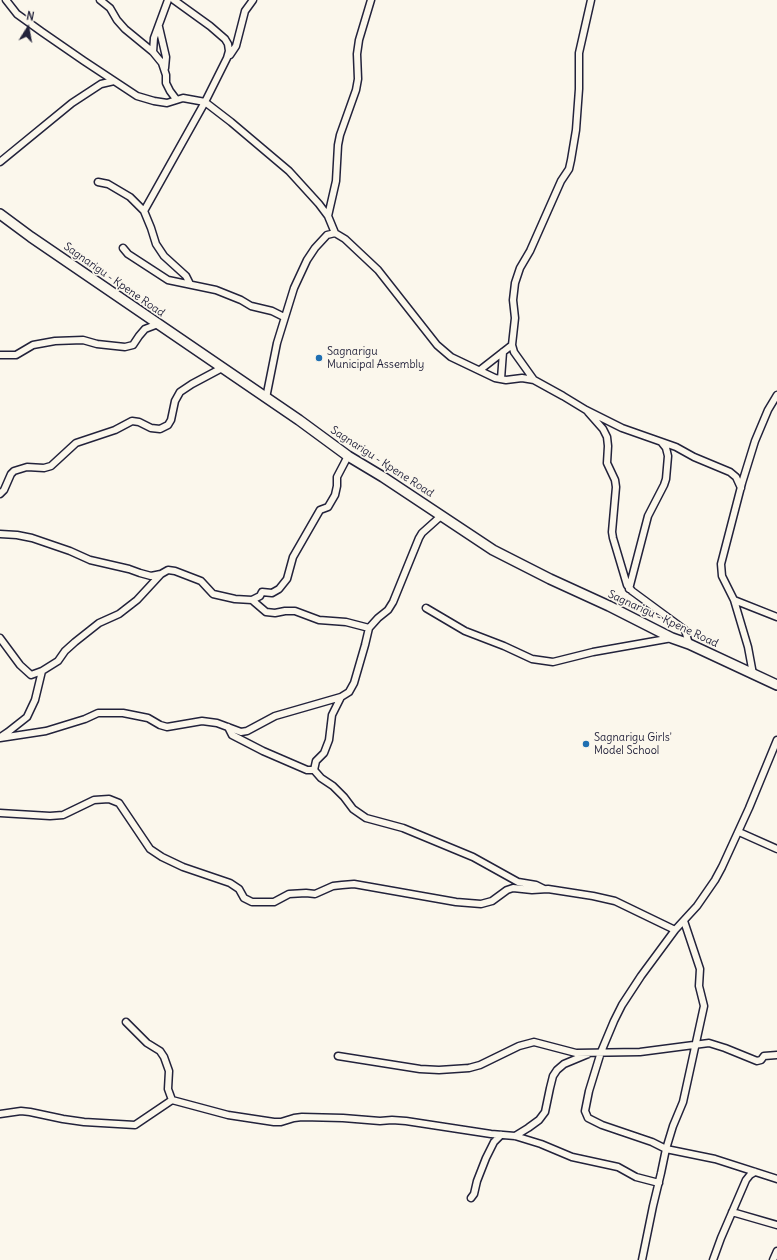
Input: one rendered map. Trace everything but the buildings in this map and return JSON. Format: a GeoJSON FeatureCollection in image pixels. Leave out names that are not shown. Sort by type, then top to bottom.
{"type":"FeatureCollection","features":[{"type":"Feature","properties":{"kind":"street"},"geometry":{"type":"LineString","coordinates":[[6,0],[17,14],[84,61],[138,96],[167,103],[183,98],[205,102],[231,122],[289,171],[328,216],[335,233],[345,239],[378,270],[437,345],[451,357],[495,378],[506,380],[522,378],[534,380],[586,410],[622,428],[676,447],[694,457],[730,472],[736,477],[740,488]]}},
{"type":"Feature","properties":{"kind":"street"},"geometry":{"type":"LineString","coordinates":[[100,0],[110,8],[117,20],[125,29],[153,52],[165,68]]}},
{"type":"Feature","properties":{"kind":"street"},"geometry":{"type":"LineString","coordinates":[[110,8],[112,0]]}},
{"type":"Feature","properties":{"kind":"street"},"geometry":{"type":"LineString","coordinates":[[153,52],[154,38],[168,0]]}},
{"type":"Feature","properties":{"kind":"street"},"geometry":{"type":"LineString","coordinates":[[174,0],[210,26],[225,39],[229,51],[228,58]]}},
{"type":"Feature","properties":{"kind":"street"},"geometry":{"type":"LineString","coordinates":[[144,211],[236,46],[245,11],[253,0]]}},
{"type":"Feature","properties":{"kind":"street"},"geometry":{"type":"LineString","coordinates":[[365,0],[369,9]]}},
{"type":"Feature","properties":{"kind":"street"},"geometry":{"type":"LineString","coordinates":[[328,216],[336,181],[336,162],[339,140],[356,90],[358,79],[357,54],[359,40],[371,0]]}},
{"type":"Feature","properties":{"kind":"street"},"geometry":{"type":"LineString","coordinates":[[534,380],[514,352],[512,345],[515,318],[513,300],[515,283],[520,268],[530,251],[572,160],[579,89],[579,53],[591,0]]}},
{"type":"Feature","properties":{"kind":"street"},"geometry":{"type":"LineString","coordinates":[[158,25],[166,58],[166,84],[176,99]]}},
{"type":"Feature","properties":{"kind":"street"},"geometry":{"type":"LineString","coordinates":[[0,162],[72,103],[101,84],[114,81]]}},
{"type":"Feature","properties":{"kind":"street"},"geometry":{"type":"LineString","coordinates":[[98,182],[108,184],[130,197],[144,211],[156,244],[164,256],[186,276],[190,284]]}},
{"type":"Feature","properties":{"kind":"street","name":"Sagnarigu - Kpene Road"},"geometry":{"type":"LineString","coordinates":[[0,214],[31,237],[299,420],[348,456],[493,550],[672,638],[689,644],[777,684]]}},
{"type":"Feature","properties":{"kind":"street"},"geometry":{"type":"LineString","coordinates":[[266,398],[277,343],[294,288],[307,260],[315,248],[327,235],[335,233]]}},
{"type":"Feature","properties":{"kind":"street"},"geometry":{"type":"LineString","coordinates":[[123,248],[133,257],[168,280],[216,290],[251,306],[272,311],[284,317]]}},
{"type":"Feature","properties":{"kind":"street"},"geometry":{"type":"LineString","coordinates":[[0,355],[16,355],[33,345],[55,341],[83,340],[97,344],[125,347],[133,345],[138,336],[145,329],[158,324]]}},
{"type":"Feature","properties":{"kind":"street"},"geometry":{"type":"LineString","coordinates":[[480,370],[512,345]]}},
{"type":"Feature","properties":{"kind":"street"},"geometry":{"type":"LineString","coordinates":[[501,379],[503,352]]}},
{"type":"Feature","properties":{"kind":"street"},"geometry":{"type":"LineString","coordinates":[[0,494],[4,490],[11,474],[14,471],[28,467],[44,468],[51,466],[76,443],[115,430],[132,421],[160,430],[168,425],[171,420],[175,401],[180,392],[222,368]]}},
{"type":"Feature","properties":{"kind":"street"},"geometry":{"type":"LineString","coordinates":[[753,674],[748,647],[734,600],[722,576],[721,564],[740,488],[755,441],[768,410],[777,395]]}},
{"type":"Feature","properties":{"kind":"street"},"geometry":{"type":"LineString","coordinates":[[586,410],[603,429],[606,437],[608,446],[607,464],[616,480],[612,532],[627,585],[629,589],[685,630],[689,644]]}},
{"type":"Feature","properties":{"kind":"street"},"geometry":{"type":"LineString","coordinates":[[629,589],[648,516],[666,479],[668,452],[662,442]]}},
{"type":"Feature","properties":{"kind":"street"},"geometry":{"type":"LineString","coordinates":[[0,638],[26,672],[31,675],[42,671],[58,661],[64,651],[99,623],[119,614],[137,600],[161,574],[168,570],[175,571],[201,581],[213,594],[236,599],[252,600],[260,596],[262,592],[272,593],[279,589],[287,579],[293,557],[320,510],[328,507],[335,495],[337,477],[348,456]]}},
{"type":"Feature","properties":{"kind":"street"},"geometry":{"type":"LineString","coordinates":[[0,738],[46,731],[86,719],[98,713],[124,714],[148,718],[167,727],[202,721],[217,723],[241,732],[247,731],[275,716],[341,697],[349,692],[354,683],[366,645],[369,628],[388,610],[393,602],[422,533],[441,516]]}},
{"type":"Feature","properties":{"kind":"street"},"geometry":{"type":"LineString","coordinates":[[0,534],[18,535],[32,538],[70,551],[90,560],[151,576],[161,574]]}},
{"type":"Feature","properties":{"kind":"street"},"geometry":{"type":"LineString","coordinates":[[252,600],[266,612],[295,612],[319,620],[346,622],[369,628]]}},
{"type":"Feature","properties":{"kind":"street"},"geometry":{"type":"LineString","coordinates":[[734,600],[777,617]]}},
{"type":"Feature","properties":{"kind":"street"},"geometry":{"type":"LineString","coordinates":[[426,608],[465,631],[532,659],[553,662],[593,652],[672,638]]}},
{"type":"Feature","properties":{"kind":"street"},"geometry":{"type":"LineString","coordinates":[[0,738],[27,717],[35,700],[42,671]]}},
{"type":"Feature","properties":{"kind":"street"},"geometry":{"type":"LineString","coordinates":[[341,697],[332,715],[329,740],[324,753],[316,761],[314,770],[320,778],[333,786],[353,809],[366,818],[403,828],[473,857],[518,882],[536,885],[544,889]]}},
{"type":"Feature","properties":{"kind":"street"},"geometry":{"type":"LineString","coordinates":[[228,727],[232,735],[263,751],[307,770],[314,770]]}},
{"type":"Feature","properties":{"kind":"street"},"geometry":{"type":"LineString","coordinates":[[777,740],[749,808],[715,880],[697,906],[675,930],[641,976],[622,1005],[601,1052],[585,1111],[588,1118],[602,1125],[652,1142],[666,1149],[715,1159],[777,1179]]}},
{"type":"Feature","properties":{"kind":"street"},"geometry":{"type":"LineString","coordinates":[[0,813],[50,816],[63,815],[94,800],[109,799],[119,803],[150,849],[178,865],[230,883],[239,889],[244,898],[252,902],[274,902],[289,894],[315,894],[333,886],[354,884],[456,902],[481,904],[492,901],[507,890],[513,888],[532,890],[548,889],[615,901],[675,930]]}},
{"type":"Feature","properties":{"kind":"street"},"geometry":{"type":"LineString","coordinates":[[738,832],[777,849]]}},
{"type":"Feature","properties":{"kind":"street"},"geometry":{"type":"LineString","coordinates":[[642,1260],[666,1149],[673,1126],[683,1102],[704,1006],[699,986],[700,969],[684,921]]}},
{"type":"Feature","properties":{"kind":"street"},"geometry":{"type":"LineString","coordinates":[[126,1022],[147,1043],[160,1052],[164,1057],[169,1071],[168,1089],[172,1100]]}},
{"type":"Feature","properties":{"kind":"street"},"geometry":{"type":"LineString","coordinates":[[338,1056],[420,1069],[440,1070],[469,1068],[518,1046],[534,1042],[576,1053],[640,1052],[714,1044],[757,1061],[761,1060],[764,1056],[777,1055]]}},
{"type":"Feature","properties":{"kind":"street"},"geometry":{"type":"LineString","coordinates":[[515,1136],[539,1120],[545,1112],[550,1088],[557,1070],[564,1064],[590,1053]]}},
{"type":"Feature","properties":{"kind":"street"},"geometry":{"type":"LineString","coordinates":[[0,1114],[21,1111],[77,1121],[135,1125],[172,1100],[228,1116],[274,1122],[302,1117],[398,1121],[515,1136],[541,1144],[572,1157],[618,1167],[636,1177],[659,1184]]}},
{"type":"Feature","properties":{"kind":"street"},"geometry":{"type":"LineString","coordinates":[[471,1198],[474,1194],[477,1181],[486,1158],[494,1142],[501,1135]]}},
{"type":"Feature","properties":{"kind":"street"},"geometry":{"type":"LineString","coordinates":[[713,1260],[746,1180],[755,1172]]}},
{"type":"Feature","properties":{"kind":"street"},"geometry":{"type":"LineString","coordinates":[[732,1212],[777,1225]]}},
{"type":"Feature","properties":{"kind":"street"},"geometry":{"type":"LineString","coordinates":[[774,1260],[777,1251]]}},
{"type":"Feature","properties":{"kind":"place","name":"Sagnarigu Municipal Assembly"},"geometry":{"type":"Point","coordinates":[319,358]}},
{"type":"Feature","properties":{"kind":"place","name":"Sagnarigu Girls' Model School"},"geometry":{"type":"Point","coordinates":[586,744]}}]}
